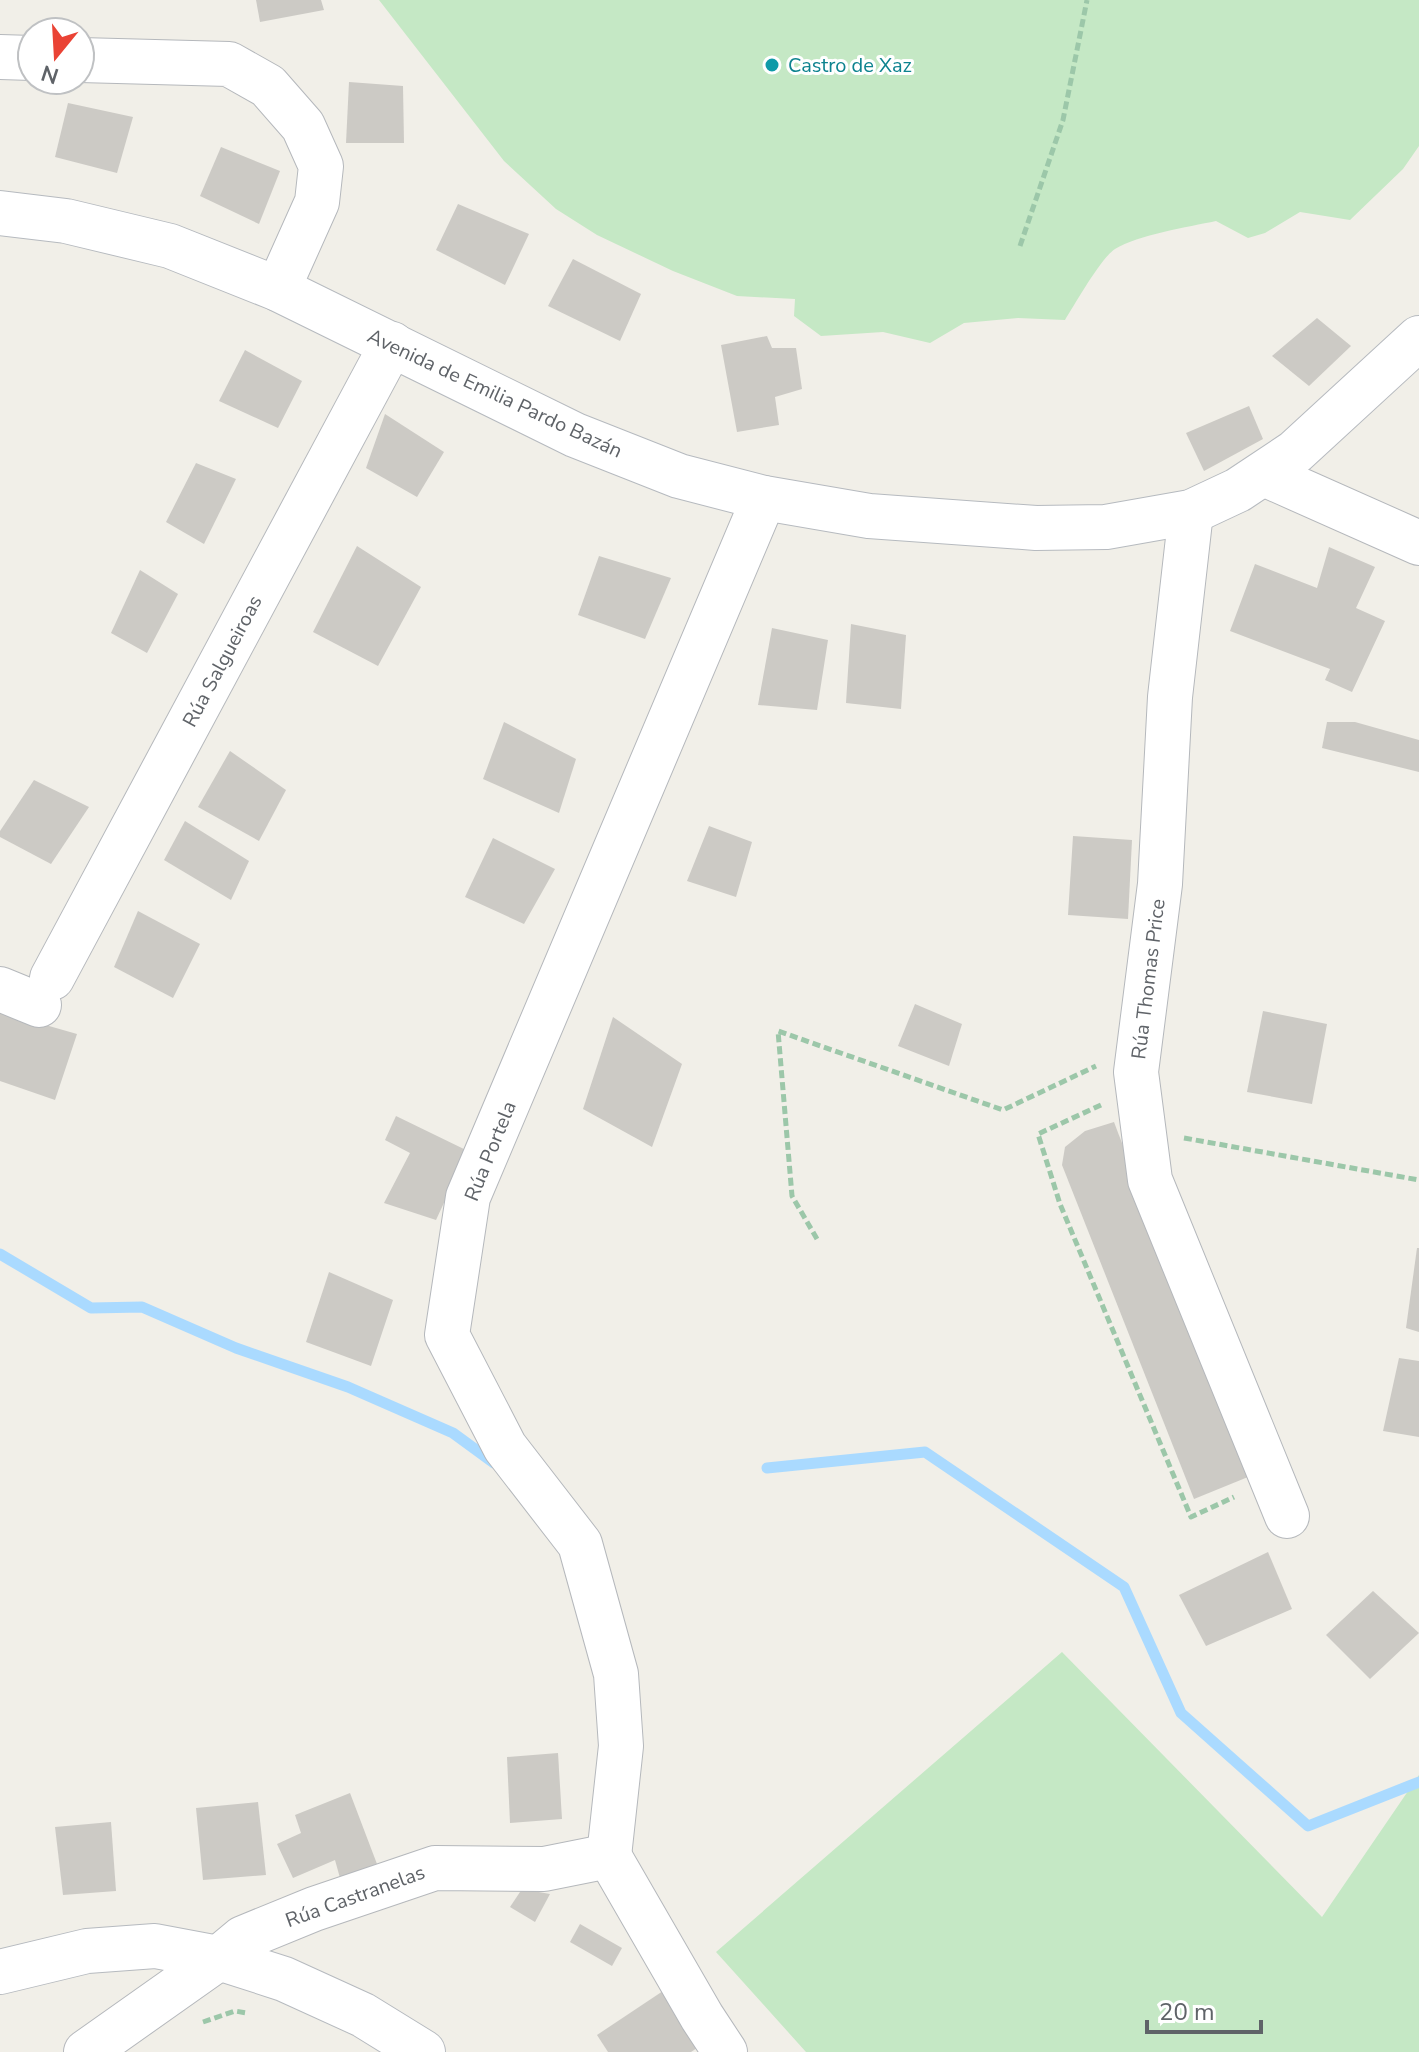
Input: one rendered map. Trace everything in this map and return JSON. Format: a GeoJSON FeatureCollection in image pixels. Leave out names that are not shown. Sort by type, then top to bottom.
{"type":"FeatureCollection","features":[{"type":"Feature","properties":{"kind":"street"},"geometry":{"type":"LineString","coordinates":[[96,60],[229,64],[268,86],[303,126],[321,166],[317,202],[278,289]]}},
{"type":"Feature","properties":{"kind":"street","name":"Avenida de Emilia Pardo Bazán"},"geometry":{"type":"LineString","coordinates":[[0,213],[66,221],[170,246],[278,289],[575,435],[679,476],[764,498],[869,516],[1036,528],[1106,527],[1191,512],[1238,490],[1295,452],[1419,338]]}},
{"type":"Feature","properties":{"kind":"street","name":"Rúa Salgueiroas"},"geometry":{"type":"LineString","coordinates":[[0,989],[46,991],[392,344]]}},
{"type":"Feature","properties":{"kind":"street"},"geometry":{"type":"LineString","coordinates":[[1264,474],[1419,543]]}},
{"type":"Feature","properties":{"kind":"street","name":"Rúa Portela"},"geometry":{"type":"LineString","coordinates":[[609,1856],[621,1746],[616,1674],[580,1544],[505,1447],[447,1335],[468,1197],[764,498]]}},
{"type":"Feature","properties":{"kind":"street","name":"Rúa Thomas Price"},"geometry":{"type":"LineString","coordinates":[[1191,512],[1170,697],[1160,884],[1136,1072],[1150,1180],[1279,1498]]}},
{"type":"Feature","properties":{"kind":"street"},"geometry":{"type":"LineString","coordinates":[[609,1856],[725,2052]]}},
{"type":"Feature","properties":{"kind":"street","name":"Rúa Castranelas"},"geometry":{"type":"LineString","coordinates":[[86,2052],[243,1938],[314,1909],[435,1868],[544,1869],[609,1856]]}},
{"type":"Feature","properties":{"kind":"street"},"geometry":{"type":"LineString","coordinates":[[0,1972],[87,1951],[155,1946],[219,1958],[284,1979],[363,2015],[423,2052]]}},
{"type":"Feature","properties":{"kind":"path"},"geometry":{"type":"LineString","coordinates":[[1020,246],[1063,120],[1087,0]]}},
{"type":"Feature","properties":{"kind":"path"},"geometry":{"type":"LineString","coordinates":[[817,1239],[792,1196],[778,1031],[1003,1110],[1140,1044]]}},
{"type":"Feature","properties":{"kind":"path"},"geometry":{"type":"LineString","coordinates":[[1279,1498],[1191,1517],[1060,1204],[1038,1134],[1141,1110],[1419,1180]]}},
{"type":"Feature","properties":{"kind":"green space"},"geometry":{"type":"Polygon","coordinates":[[[379,0],[1419,0],[1419,146],[1403,169],[1350,220],[1300,212],[1265,233],[1248,238],[1216,221],[1125,244],[1109,254],[1065,320],[1018,318],[964,323],[930,343],[883,332],[821,336],[794,316],[795,299],[737,296],[673,271],[597,235],[556,209],[504,161],[379,0]]]}},
{"type":"Feature","properties":{"kind":"green space"},"geometry":{"type":"Polygon","coordinates":[[[1062,1652],[1322,1917],[1419,1775],[1419,2052],[806,2052],[716,1952],[1062,1652]]]}},
{"type":"Feature","properties":{"kind":"building"},"geometry":{"type":"Polygon","coordinates":[[[256,0],[321,0],[324,10],[260,22],[256,0]]]}},
{"type":"Feature","properties":{"kind":"building"},"geometry":{"type":"Polygon","coordinates":[[[349,82],[403,86],[404,143],[346,143],[349,82]]]}},
{"type":"Feature","properties":{"kind":"building"},"geometry":{"type":"Polygon","coordinates":[[[68,103],[133,117],[117,173],[55,157],[68,103]]]}},
{"type":"Feature","properties":{"kind":"building"},"geometry":{"type":"Polygon","coordinates":[[[221,147],[280,171],[259,224],[200,196],[221,147]]]}},
{"type":"Feature","properties":{"kind":"building"},"geometry":{"type":"Polygon","coordinates":[[[458,204],[529,234],[505,285],[436,250],[458,204]]]}},
{"type":"Feature","properties":{"kind":"building"},"geometry":{"type":"Polygon","coordinates":[[[573,259],[641,294],[620,341],[548,306],[573,259]]]}},
{"type":"Feature","properties":{"kind":"building"},"geometry":{"type":"Polygon","coordinates":[[[1317,318],[1351,346],[1309,386],[1272,356],[1317,318]]]}},
{"type":"Feature","properties":{"kind":"building"},"geometry":{"type":"Polygon","coordinates":[[[767,336],[772,348],[796,348],[802,389],[775,397],[779,425],[737,432],[721,345],[767,336]]]}},
{"type":"Feature","properties":{"kind":"building"},"geometry":{"type":"Polygon","coordinates":[[[245,350],[302,381],[278,428],[219,401],[245,350]]]}},
{"type":"Feature","properties":{"kind":"building"},"geometry":{"type":"Polygon","coordinates":[[[1249,406],[1263,439],[1204,471],[1186,433],[1249,406]]]}},
{"type":"Feature","properties":{"kind":"building"},"geometry":{"type":"Polygon","coordinates":[[[385,414],[444,452],[417,497],[366,468],[385,414]]]}},
{"type":"Feature","properties":{"kind":"building"},"geometry":{"type":"Polygon","coordinates":[[[196,463],[236,479],[204,544],[166,522],[196,463]]]}},
{"type":"Feature","properties":{"kind":"building"},"geometry":{"type":"Polygon","coordinates":[[[357,546],[421,587],[378,666],[313,632],[357,546]]]}},
{"type":"Feature","properties":{"kind":"building"},"geometry":{"type":"Polygon","coordinates":[[[1329,547],[1375,567],[1356,608],[1385,621],[1352,692],[1325,680],[1330,669],[1230,631],[1255,564],[1317,588],[1329,547]]]}},
{"type":"Feature","properties":{"kind":"building"},"geometry":{"type":"Polygon","coordinates":[[[599,556],[671,578],[645,639],[578,615],[599,556]]]}},
{"type":"Feature","properties":{"kind":"building"},"geometry":{"type":"Polygon","coordinates":[[[140,570],[178,594],[147,653],[111,633],[140,570]]]}},
{"type":"Feature","properties":{"kind":"building"},"geometry":{"type":"Polygon","coordinates":[[[851,624],[906,635],[901,709],[846,703],[851,624]]]}},
{"type":"Feature","properties":{"kind":"building"},"geometry":{"type":"Polygon","coordinates":[[[772,628],[828,640],[817,710],[758,705],[772,628]]]}},
{"type":"Feature","properties":{"kind":"building"},"geometry":{"type":"Polygon","coordinates":[[[504,722],[576,759],[559,813],[483,779],[504,722]]]}},
{"type":"Feature","properties":{"kind":"building"},"geometry":{"type":"Polygon","coordinates":[[[1327,722],[1355,722],[1419,740],[1419,772],[1322,748],[1327,722]]]}},
{"type":"Feature","properties":{"kind":"building"},"geometry":{"type":"Polygon","coordinates":[[[230,751],[286,790],[259,841],[198,807],[230,751]]]}},
{"type":"Feature","properties":{"kind":"building"},"geometry":{"type":"Polygon","coordinates":[[[34,780],[89,807],[51,864],[0,837],[0,831],[34,780]]]}},
{"type":"Feature","properties":{"kind":"building"},"geometry":{"type":"Polygon","coordinates":[[[185,821],[249,861],[231,900],[164,860],[185,821]]]}},
{"type":"Feature","properties":{"kind":"building"},"geometry":{"type":"Polygon","coordinates":[[[709,826],[752,842],[736,897],[687,881],[709,826]]]}},
{"type":"Feature","properties":{"kind":"building"},"geometry":{"type":"Polygon","coordinates":[[[1073,836],[1132,840],[1128,919],[1068,915],[1073,836]]]}},
{"type":"Feature","properties":{"kind":"building"},"geometry":{"type":"Polygon","coordinates":[[[493,838],[555,869],[524,924],[465,897],[493,838]]]}},
{"type":"Feature","properties":{"kind":"building"},"geometry":{"type":"Polygon","coordinates":[[[138,911],[200,944],[173,998],[114,967],[138,911]]]}},
{"type":"Feature","properties":{"kind":"building"},"geometry":{"type":"Polygon","coordinates":[[[915,1004],[962,1024],[949,1066],[898,1046],[915,1004]]]}},
{"type":"Feature","properties":{"kind":"building"},"geometry":{"type":"Polygon","coordinates":[[[1263,1011],[1327,1024],[1312,1104],[1247,1092],[1263,1011]]]}},
{"type":"Feature","properties":{"kind":"building"},"geometry":{"type":"Polygon","coordinates":[[[0,1012],[77,1034],[55,1100],[0,1081],[0,1012]]]}},
{"type":"Feature","properties":{"kind":"building"},"geometry":{"type":"Polygon","coordinates":[[[613,1017],[682,1064],[652,1147],[583,1109],[613,1017]]]}},
{"type":"Feature","properties":{"kind":"building"},"geometry":{"type":"Polygon","coordinates":[[[396,1116],[468,1151],[436,1220],[384,1203],[410,1153],[385,1140],[396,1116]]]}},
{"type":"Feature","properties":{"kind":"building"},"geometry":{"type":"Polygon","coordinates":[[[1114,1122],[1248,1477],[1194,1499],[1062,1165],[1065,1147],[1085,1131],[1114,1122]]]}},
{"type":"Feature","properties":{"kind":"building"},"geometry":{"type":"Polygon","coordinates":[[[1419,1248],[1419,1332],[1406,1328],[1419,1248]]]}},
{"type":"Feature","properties":{"kind":"building"},"geometry":{"type":"Polygon","coordinates":[[[329,1272],[393,1300],[371,1366],[306,1342],[329,1272]]]}},
{"type":"Feature","properties":{"kind":"building"},"geometry":{"type":"Polygon","coordinates":[[[1399,1358],[1419,1361],[1419,1437],[1383,1431],[1399,1358]]]}},
{"type":"Feature","properties":{"kind":"building"},"geometry":{"type":"Polygon","coordinates":[[[1268,1552],[1292,1609],[1206,1646],[1179,1595],[1268,1552]]]}},
{"type":"Feature","properties":{"kind":"building"},"geometry":{"type":"Polygon","coordinates":[[[1373,1591],[1419,1633],[1370,1679],[1326,1635],[1373,1591]]]}},
{"type":"Feature","properties":{"kind":"building"},"geometry":{"type":"Polygon","coordinates":[[[558,1753],[562,1819],[510,1823],[507,1757],[558,1753]]]}},
{"type":"Feature","properties":{"kind":"building"},"geometry":{"type":"Polygon","coordinates":[[[350,1793],[377,1864],[340,1878],[335,1860],[293,1878],[277,1844],[301,1833],[295,1815],[350,1793]]]}},
{"type":"Feature","properties":{"kind":"building"},"geometry":{"type":"Polygon","coordinates":[[[258,1802],[266,1875],[203,1880],[196,1808],[258,1802]]]}},
{"type":"Feature","properties":{"kind":"building"},"geometry":{"type":"Polygon","coordinates":[[[111,1822],[116,1891],[63,1895],[55,1827],[111,1822]]]}},
{"type":"Feature","properties":{"kind":"building"},"geometry":{"type":"Polygon","coordinates":[[[522,1889],[550,1894],[535,1922],[510,1907],[522,1889]]]}},
{"type":"Feature","properties":{"kind":"building"},"geometry":{"type":"Polygon","coordinates":[[[580,1924],[622,1948],[612,1966],[570,1942],[580,1924]]]}},
{"type":"Feature","properties":{"kind":"building"},"geometry":{"type":"Polygon","coordinates":[[[663,1991],[700,2046],[691,2052],[608,2052],[597,2035],[663,1991]]]}},
{"type":"Feature","properties":{"kind":"waterway"},"geometry":{"type":"LineString","coordinates":[[0,1254],[91,1308],[142,1307],[236,1348],[348,1387],[453,1433],[494,1463]]}},
{"type":"Feature","properties":{"kind":"waterway"},"geometry":{"type":"LineString","coordinates":[[767,1468],[925,1452],[1124,1587],[1181,1713],[1308,1826],[1419,1782]]}},
{"type":"Feature","properties":{"kind":"place","name":"Castro de Xaz"},"geometry":{"type":"Point","coordinates":[772,65]}}]}
